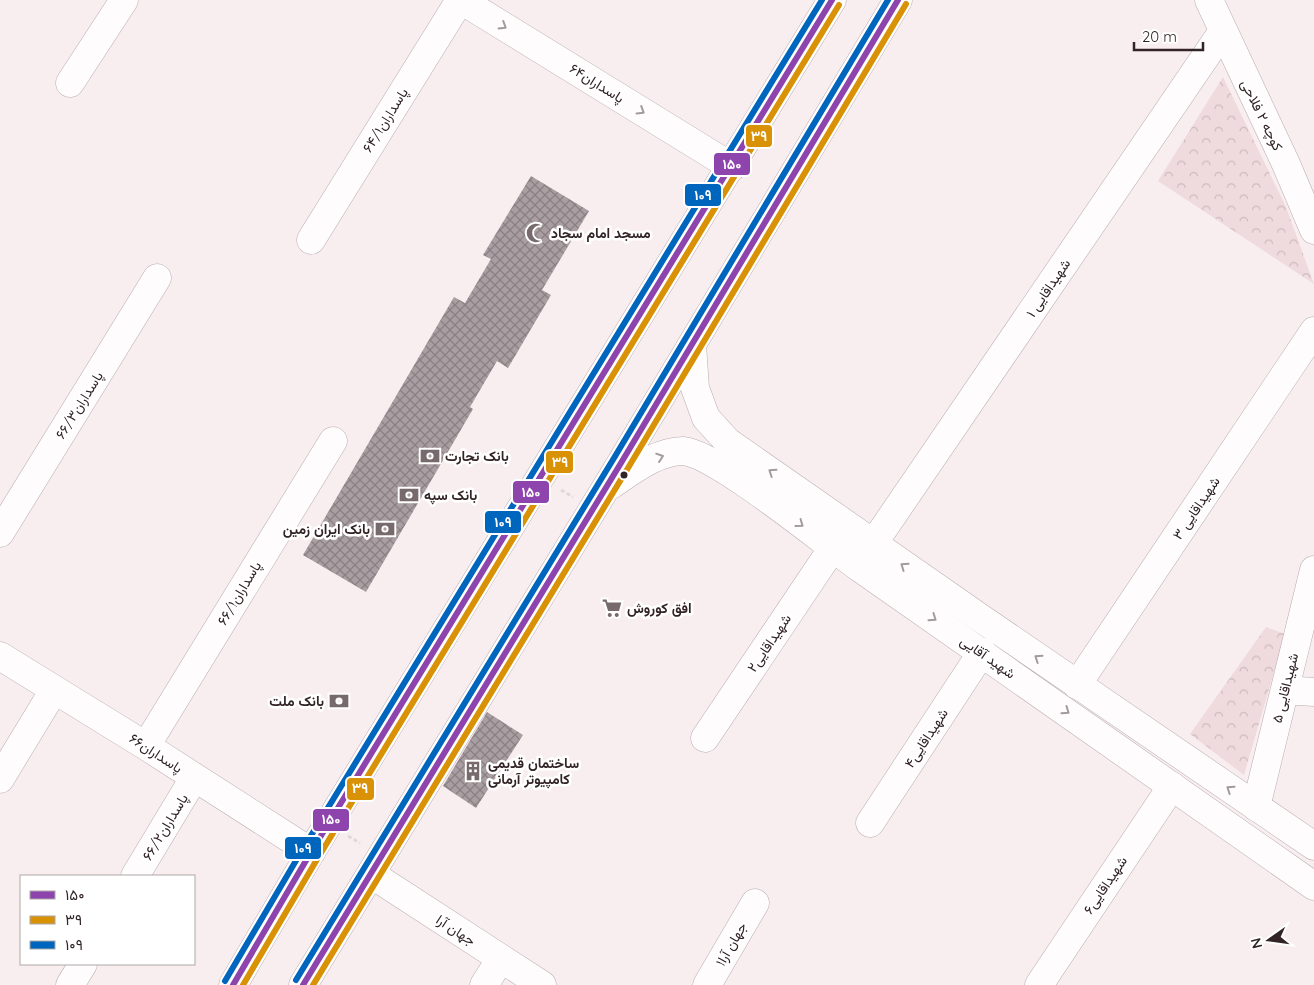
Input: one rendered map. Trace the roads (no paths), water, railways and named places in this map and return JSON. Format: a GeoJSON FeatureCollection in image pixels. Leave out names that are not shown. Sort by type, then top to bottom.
{"type":"FeatureCollection","features":[{"type":"Feature","properties":{"kind":"street"},"geometry":{"type":"LineString","coordinates":[[70,83],[124,0]]}},
{"type":"Feature","properties":{"kind":"street","name":"پاسداران۶۴"},"geometry":{"type":"LineString","coordinates":[[461,0],[732,167]]}},
{"type":"Feature","properties":{"kind":"street","name":"پاسداران۶۴/۱"},"geometry":{"type":"LineString","coordinates":[[311,240],[461,0]]}},
{"type":"Feature","properties":{"kind":"street"},"geometry":{"type":"LineString","coordinates":[[233,985],[311,852],[732,167],[832,0]]}},
{"type":"Feature","properties":{"kind":"street"},"geometry":{"type":"LineString","coordinates":[[303,985],[598,500],[898,0]]}},
{"type":"Feature","properties":{"kind":"street","name":"کوچه ۲ فلاحی"},"geometry":{"type":"LineString","coordinates":[[1209,0],[1286,164],[1314,230]]}},
{"type":"Feature","properties":{"kind":"street","name":"۱ شهیداقایی"},"geometry":{"type":"LineString","coordinates":[[873,544],[1222,31]]}},
{"type":"Feature","properties":{"kind":"street","name":"پاسداران۶۶/۳"},"geometry":{"type":"LineString","coordinates":[[0,533],[158,278]]}},
{"type":"Feature","properties":{"kind":"street","name":"۳ شهیداقایی"},"geometry":{"type":"LineString","coordinates":[[1077,685],[1314,331]]}},
{"type":"Feature","properties":{"kind":"street","name":"شهید آقایی"},"geometry":{"type":"LineString","coordinates":[[692,344],[695,388],[706,418],[728,442],[982,652],[1314,886]]}},
{"type":"Feature","properties":{"kind":"street"},"geometry":{"type":"LineString","coordinates":[[697,455],[693,446],[697,433],[705,429],[716,429]]}},
{"type":"Feature","properties":{"kind":"street","name":"پاسداران۶۶/۱"},"geometry":{"type":"LineString","coordinates":[[146,746],[333,441]]}},
{"type":"Feature","properties":{"kind":"street","name":"شهید آقایی"},"geometry":{"type":"LineString","coordinates":[[598,500],[659,456],[683,452],[697,455],[841,537],[873,544],[1314,846]]}},
{"type":"Feature","properties":{"kind":"street","name":"شهیداقایی۲"},"geometry":{"type":"LineString","coordinates":[[705,738],[841,537]]}},
{"type":"Feature","properties":{"kind":"street","name":"۵ شهیداقایی"},"geometry":{"type":"LineString","coordinates":[[1256,807],[1313,577]]}},
{"type":"Feature","properties":{"kind":"street","name":"شهیداقایی۴"},"geometry":{"type":"LineString","coordinates":[[870,823],[982,652]]}},
{"type":"Feature","properties":{"kind":"street","name":"پاسداران۶۶"},"geometry":{"type":"LineString","coordinates":[[0,656],[146,746],[311,852]]}},
{"type":"Feature","properties":{"kind":"street"},"geometry":{"type":"LineString","coordinates":[[0,779],[54,690]]}},
{"type":"Feature","properties":{"kind":"street"},"geometry":{"type":"LineString","coordinates":[[1285,690],[1314,692]]}},
{"type":"Feature","properties":{"kind":"street","name":"پاسداران۶۶/۲"},"geometry":{"type":"LineString","coordinates":[[137,875],[194,778]]}},
{"type":"Feature","properties":{"kind":"street","name":"شهیداقایی۶"},"geometry":{"type":"LineString","coordinates":[[1039,985],[1172,786]]}},
{"type":"Feature","properties":{"kind":"street","name":"جهان آرا"},"geometry":{"type":"LineString","coordinates":[[376,866],[500,960],[542,985]]}},
{"type":"Feature","properties":{"kind":"street","name":"جهان آرا۱"},"geometry":{"type":"LineString","coordinates":[[707,985],[755,903]]}},
{"type":"Feature","properties":{"kind":"street"},"geometry":{"type":"LineString","coordinates":[[484,985],[500,960]]}},
{"type":"Feature","properties":{"kind":"street"},"geometry":{"type":"LineString","coordinates":[[70,985],[82,965]]}},
{"type":"Feature","properties":{"kind":"place","name":"مسجد امام سجاد"},"geometry":{"type":"Point","coordinates":[536,233]}},
{"type":"Feature","properties":{"kind":"place","name":"بانک تجارت"},"geometry":{"type":"Point","coordinates":[430,456]}},
{"type":"Feature","properties":{"kind":"place","name":"بانک سپه"},"geometry":{"type":"Point","coordinates":[409,495]}},
{"type":"Feature","properties":{"kind":"place","name":"بانک ایران زمین"},"geometry":{"type":"Point","coordinates":[385,529]}},
{"type":"Feature","properties":{"kind":"place","name":"افق کوروش"},"geometry":{"type":"Point","coordinates":[612,608]}},
{"type":"Feature","properties":{"kind":"place","name":"بانک ملت"},"geometry":{"type":"Point","coordinates":[339,701]}},
{"type":"Feature","properties":{"kind":"place","name":"ساختمان قدیمی کامپیوتر آرمانی"},"geometry":{"type":"Point","coordinates":[473,771]}}]}
